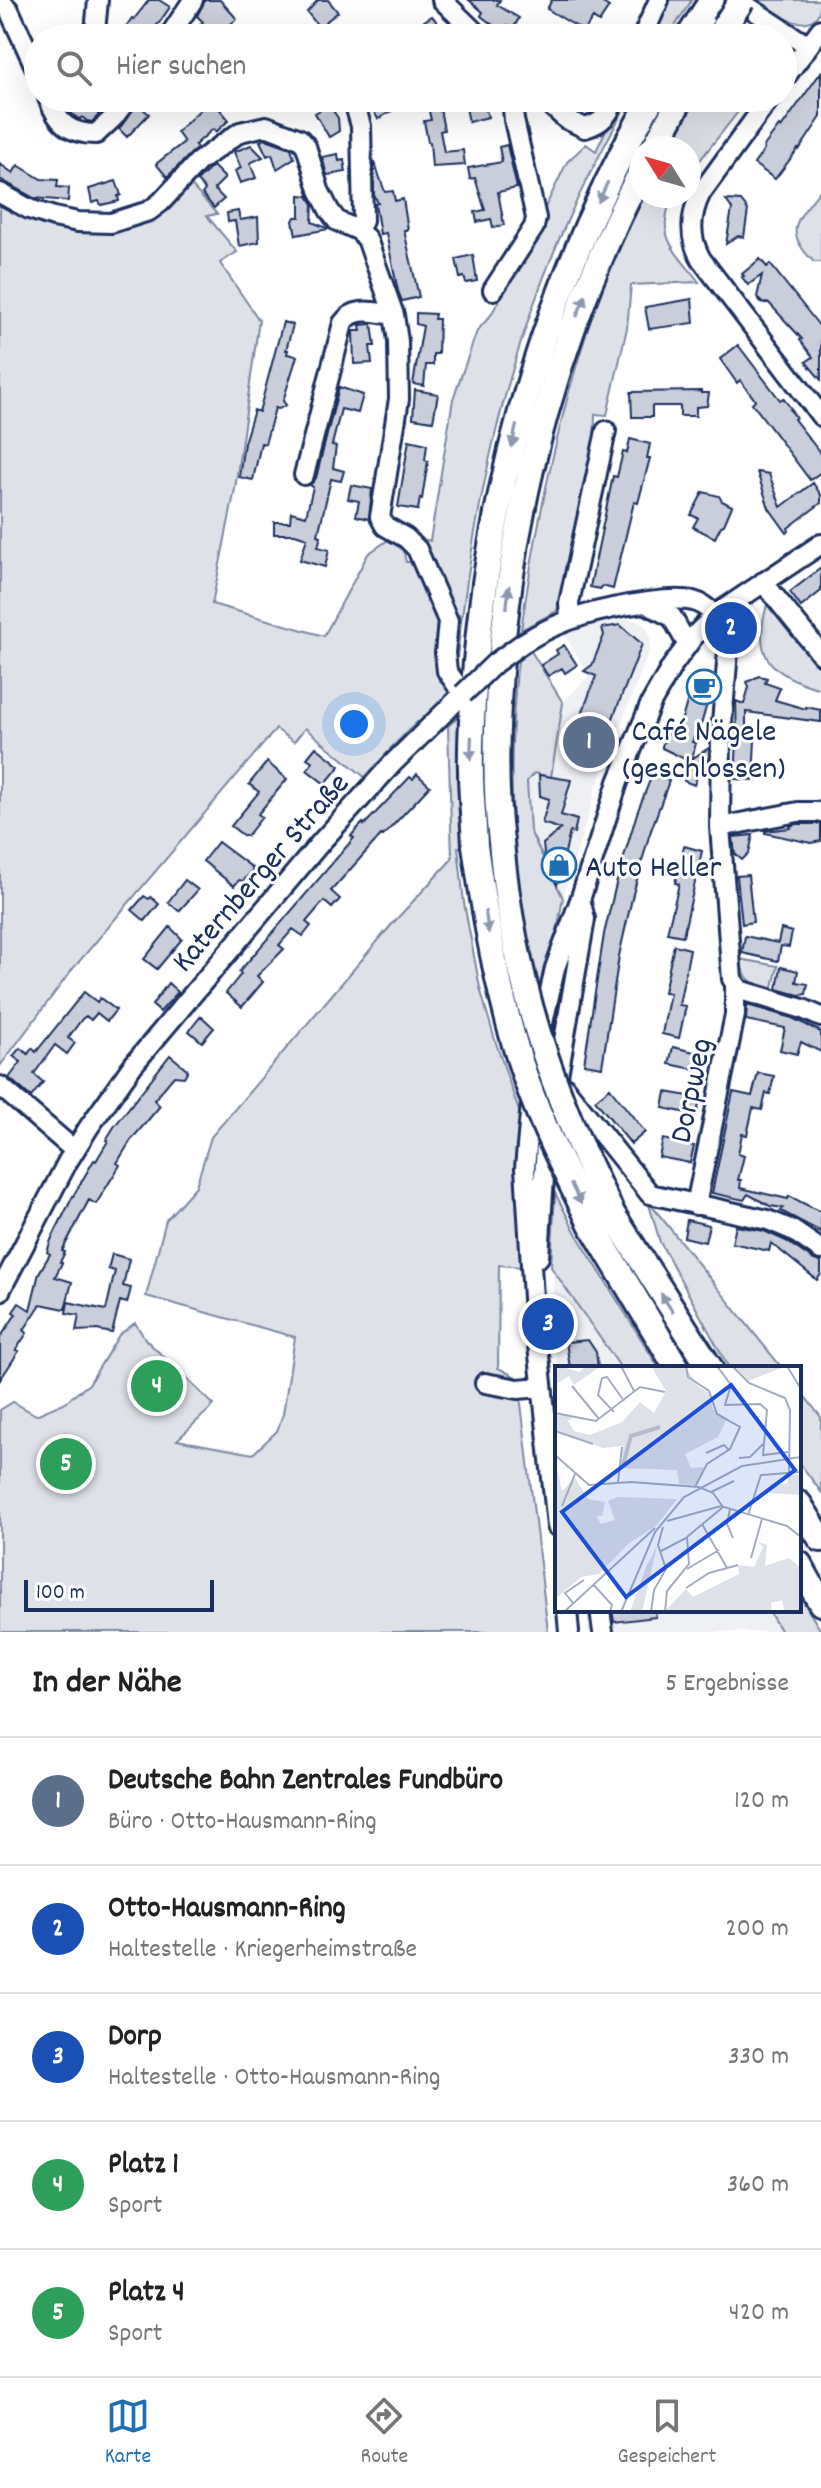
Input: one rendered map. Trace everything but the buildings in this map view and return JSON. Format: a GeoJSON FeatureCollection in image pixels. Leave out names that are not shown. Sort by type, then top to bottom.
{"type":"FeatureCollection","features":[{"type":"Feature","properties":{"kind":"highway"},"geometry":{"type":"LineString","coordinates":[[726,24],[740,0]]}},
{"type":"Feature","properties":{"kind":"highway"},"geometry":{"type":"LineString","coordinates":[[697,24],[709,6]]}},
{"type":"Feature","properties":{"kind":"highway"},"geometry":{"type":"LineString","coordinates":[[644,112],[608,180],[576,250],[551,314],[511,447],[493,533],[478,636],[471,771],[475,845],[491,949],[516,1047],[555,1150],[709,1366]]}},
{"type":"Feature","properties":{"kind":"highway"},"geometry":{"type":"LineString","coordinates":[[660,136],[673,112]]}},
{"type":"Feature","properties":{"kind":"highway"},"geometry":{"type":"LineString","coordinates":[[629,197],[576,317],[551,395],[521,515],[503,631],[497,709],[497,809],[506,899],[536,1031],[585,1160],[603,1220],[676,1366]]}},
{"type":"Feature","properties":{"kind":"highway"},"geometry":{"type":"LineString","coordinates":[[801,1507],[821,1539]]}},
{"type":"Feature","properties":{"kind":"highway"},"geometry":{"type":"LineString","coordinates":[[801,1568],[821,1603]]}},
{"type":"Feature","properties":{"kind":"street"},"geometry":{"type":"LineString","coordinates":[[96,24],[98,0]]}},
{"type":"Feature","properties":{"kind":"street"},"geometry":{"type":"LineString","coordinates":[[177,24],[193,0]]}},
{"type":"Feature","properties":{"kind":"street"},"geometry":{"type":"LineString","coordinates":[[442,0],[467,24]]}},
{"type":"Feature","properties":{"kind":"street"},"geometry":{"type":"LineString","coordinates":[[648,24],[659,0]]}},
{"type":"Feature","properties":{"kind":"street"},"geometry":{"type":"LineString","coordinates":[[740,0],[775,24]]}},
{"type":"Feature","properties":{"kind":"street"},"geometry":{"type":"LineString","coordinates":[[0,1],[9,10],[24,43]]}},
{"type":"Feature","properties":{"kind":"street"},"geometry":{"type":"LineString","coordinates":[[797,61],[821,29]]}},
{"type":"Feature","properties":{"kind":"street"},"geometry":{"type":"LineString","coordinates":[[797,39],[808,46]]}},
{"type":"Feature","properties":{"kind":"street"},"geometry":{"type":"LineString","coordinates":[[55,112],[66,126],[81,134],[96,134],[118,112]]}},
{"type":"Feature","properties":{"kind":"street"},"geometry":{"type":"LineString","coordinates":[[357,112],[361,126],[363,221],[358,230]]}},
{"type":"Feature","properties":{"kind":"street"},"geometry":{"type":"LineString","coordinates":[[493,290],[534,227],[536,218],[513,112]]}},
{"type":"Feature","properties":{"kind":"street"},"geometry":{"type":"LineString","coordinates":[[558,112],[585,128],[597,125],[609,112]]}},
{"type":"Feature","properties":{"kind":"street"},"geometry":{"type":"LineString","coordinates":[[760,112],[701,193],[694,210],[693,240],[701,259],[821,416]]}},
{"type":"Feature","properties":{"kind":"street"},"geometry":{"type":"LineString","coordinates":[[0,193],[29,209],[54,217],[78,222],[111,223],[149,211],[198,162],[240,132],[266,126],[300,139],[306,146],[319,190],[329,210],[337,221],[358,230],[367,239],[394,315],[398,341],[399,399],[380,517],[385,526],[406,538],[417,549],[445,613],[449,626],[445,661],[451,678],[463,694]]}},
{"type":"Feature","properties":{"kind":"street"},"geometry":{"type":"LineString","coordinates":[[304,475],[343,323],[349,314],[356,311],[394,315]]}},
{"type":"Feature","properties":{"kind":"street"},"geometry":{"type":"LineString","coordinates":[[570,619],[569,603],[606,431]]}},
{"type":"Feature","properties":{"kind":"street"},"geometry":{"type":"LineString","coordinates":[[555,1508],[533,1298],[525,1168],[535,1060],[555,968],[580,900],[604,819],[636,736],[658,690],[687,644],[715,615],[821,544]]}},
{"type":"Feature","properties":{"kind":"street"},"geometry":{"type":"LineString","coordinates":[[763,582],[821,654]]}},
{"type":"Feature","properties":{"kind":"street","name":"Katernberger Straße"},"geometry":{"type":"LineString","coordinates":[[0,1291],[74,1150],[112,1093],[161,1031],[364,795],[495,663],[523,643],[570,619],[598,610],[679,600],[693,601],[715,615]]}},
{"type":"Feature","properties":{"kind":"street"},"geometry":{"type":"LineString","coordinates":[[644,603],[672,617],[687,644]]}},
{"type":"Feature","properties":{"kind":"street","name":"Dorpweg"},"geometry":{"type":"LineString","coordinates":[[696,1205],[735,1015],[720,827],[721,735],[728,651],[715,615]]}},
{"type":"Feature","properties":{"kind":"street"},"geometry":{"type":"LineString","coordinates":[[720,827],[798,812],[821,812]]}},
{"type":"Feature","properties":{"kind":"street"},"geometry":{"type":"LineString","coordinates":[[533,1298],[540,1244],[546,1145],[585,919],[580,900]]}},
{"type":"Feature","properties":{"kind":"street"},"geometry":{"type":"LineString","coordinates":[[735,986],[821,1017]]}},
{"type":"Feature","properties":{"kind":"street"},"geometry":{"type":"LineString","coordinates":[[557,1078],[646,1191],[655,1196],[768,1220],[792,1230],[821,1250]]}},
{"type":"Feature","properties":{"kind":"street"},"geometry":{"type":"LineString","coordinates":[[0,1086],[74,1150]]}},
{"type":"Feature","properties":{"kind":"street"},"geometry":{"type":"LineString","coordinates":[[485,1383],[518,1389],[541,1387]]}},
{"type":"Feature","properties":{"kind":"street"},"geometry":{"type":"LineString","coordinates":[[567,1612],[569,1632]]}},
{"type":"Feature","properties":{"kind":"street"},"geometry":{"type":"LineString","coordinates":[[600,1612],[603,1632]]}},
{"type":"Feature","properties":{"kind":"shaded area"},"geometry":{"type":"Polygon","coordinates":[[[667,0],[692,0],[676,24],[656,24],[667,0]]]}},
{"type":"Feature","properties":{"kind":"shaded area"},"geometry":{"type":"Polygon","coordinates":[[[757,0],[821,0],[819,13],[813,20],[804,22],[783,18],[757,0]]]}},
{"type":"Feature","properties":{"kind":"shaded area"},"geometry":{"type":"Polygon","coordinates":[[[614,112],[623,112],[569,217],[546,271],[509,381],[482,494],[456,666],[460,615],[455,614],[419,538],[430,541],[453,399],[477,331],[491,315],[540,224],[539,220],[567,162],[586,144],[596,151],[614,112]]]}},
{"type":"Feature","properties":{"kind":"shaded area"},"geometry":{"type":"Polygon","coordinates":[[[689,112],[738,112],[701,159],[701,136],[675,136],[689,112]]]}},
{"type":"Feature","properties":{"kind":"shaded area"},"geometry":{"type":"Polygon","coordinates":[[[186,180],[217,214],[207,216],[237,252],[220,263],[259,320],[235,489],[212,604],[324,636],[368,554],[391,538],[402,545],[406,562],[413,562],[439,616],[448,695],[423,723],[417,722],[390,749],[390,755],[367,779],[305,728],[294,742],[276,729],[71,971],[0,1066],[0,202],[123,228],[186,180]]]}},
{"type":"Feature","properties":{"kind":"shaded area"},"geometry":{"type":"Polygon","coordinates":[[[821,189],[821,262],[814,262],[798,241],[796,225],[821,189]]]}},
{"type":"Feature","properties":{"kind":"shaded area"},"geometry":{"type":"Polygon","coordinates":[[[638,208],[669,208],[666,222],[670,242],[699,282],[631,285],[627,328],[607,415],[595,414],[594,450],[557,611],[521,630],[535,541],[564,409],[590,322],[638,208]]]}},
{"type":"Feature","properties":{"kind":"shaded area"},"geometry":{"type":"Polygon","coordinates":[[[769,598],[821,664],[821,689],[787,676],[768,658],[762,633],[769,598]]]}},
{"type":"Feature","properties":{"kind":"shaded area"},"geometry":{"type":"Polygon","coordinates":[[[637,620],[647,628],[650,649],[597,786],[563,898],[530,831],[527,781],[534,773],[551,776],[563,703],[589,675],[564,634],[586,626],[637,620]]]}},
{"type":"Feature","properties":{"kind":"shaded area"},"geometry":{"type":"Polygon","coordinates":[[[531,651],[563,703],[551,777],[534,773],[527,781],[530,831],[563,898],[544,1004],[524,920],[512,791],[518,661],[531,651]]]}},
{"type":"Feature","properties":{"kind":"shaded area"},"geometry":{"type":"Polygon","coordinates":[[[458,717],[462,847],[458,847],[464,903],[480,988],[521,1117],[518,1185],[521,1267],[499,1265],[498,1368],[518,1378],[548,1632],[0,1632],[0,1410],[13,1402],[36,1415],[64,1403],[89,1384],[119,1335],[135,1323],[146,1340],[214,1405],[177,1440],[253,1454],[277,1431],[283,1414],[295,1337],[146,1296],[166,1220],[196,1186],[211,1137],[393,923],[452,859],[448,726],[458,717]]]}},
{"type":"Feature","properties":{"kind":"shaded area"},"geometry":{"type":"Polygon","coordinates":[[[739,959],[778,966],[772,991],[750,981],[739,959]]]}},
{"type":"Feature","properties":{"kind":"shaded area"},"geometry":{"type":"Polygon","coordinates":[[[555,1193],[577,1235],[658,1366],[620,1366],[551,1267],[555,1193]]]}},
{"type":"Feature","properties":{"kind":"shaded area"},"geometry":{"type":"Polygon","coordinates":[[[648,1201],[780,1366],[728,1366],[660,1242],[648,1201]]]}},
{"type":"Feature","properties":{"kind":"shaded area"},"geometry":{"type":"Polygon","coordinates":[[[553,1269],[620,1366],[558,1366],[553,1269]]]}},
{"type":"Feature","properties":{"kind":"shaded area"},"geometry":{"type":"Polygon","coordinates":[[[801,1392],[821,1417],[821,1492],[801,1465],[801,1392]]]}},
{"type":"Feature","properties":{"kind":"shaded area"},"geometry":{"type":"Polygon","coordinates":[[[801,1598],[821,1632],[781,1632],[769,1612],[801,1612],[801,1598]]]}},
{"type":"Feature","properties":{"kind":"shaded area"},"geometry":{"type":"Polygon","coordinates":[[[586,1612],[769,1612],[781,1632],[588,1632],[586,1612]]]}},
{"type":"Feature","properties":{"kind":"place","name":"Otto-Hausmann-Ring"},"geometry":{"type":"Point","coordinates":[731,628]}},
{"type":"Feature","properties":{"kind":"place","name":"Café Nägele (geschlossen)"},"geometry":{"type":"Point","coordinates":[704,687]}},
{"type":"Feature","properties":{"kind":"place","name":"Deutsche Bahn Zentrales Fundbüro"},"geometry":{"type":"Point","coordinates":[589,742]}},
{"type":"Feature","properties":{"kind":"place","name":"Auto Heller"},"geometry":{"type":"Point","coordinates":[559,865]}},
{"type":"Feature","properties":{"kind":"place","name":"Dorp"},"geometry":{"type":"Point","coordinates":[548,1324]}},
{"type":"Feature","properties":{"kind":"place","name":"Platz 1"},"geometry":{"type":"Point","coordinates":[157,1386]}},
{"type":"Feature","properties":{"kind":"place","name":"Platz 4"},"geometry":{"type":"Point","coordinates":[66,1464]}}]}
